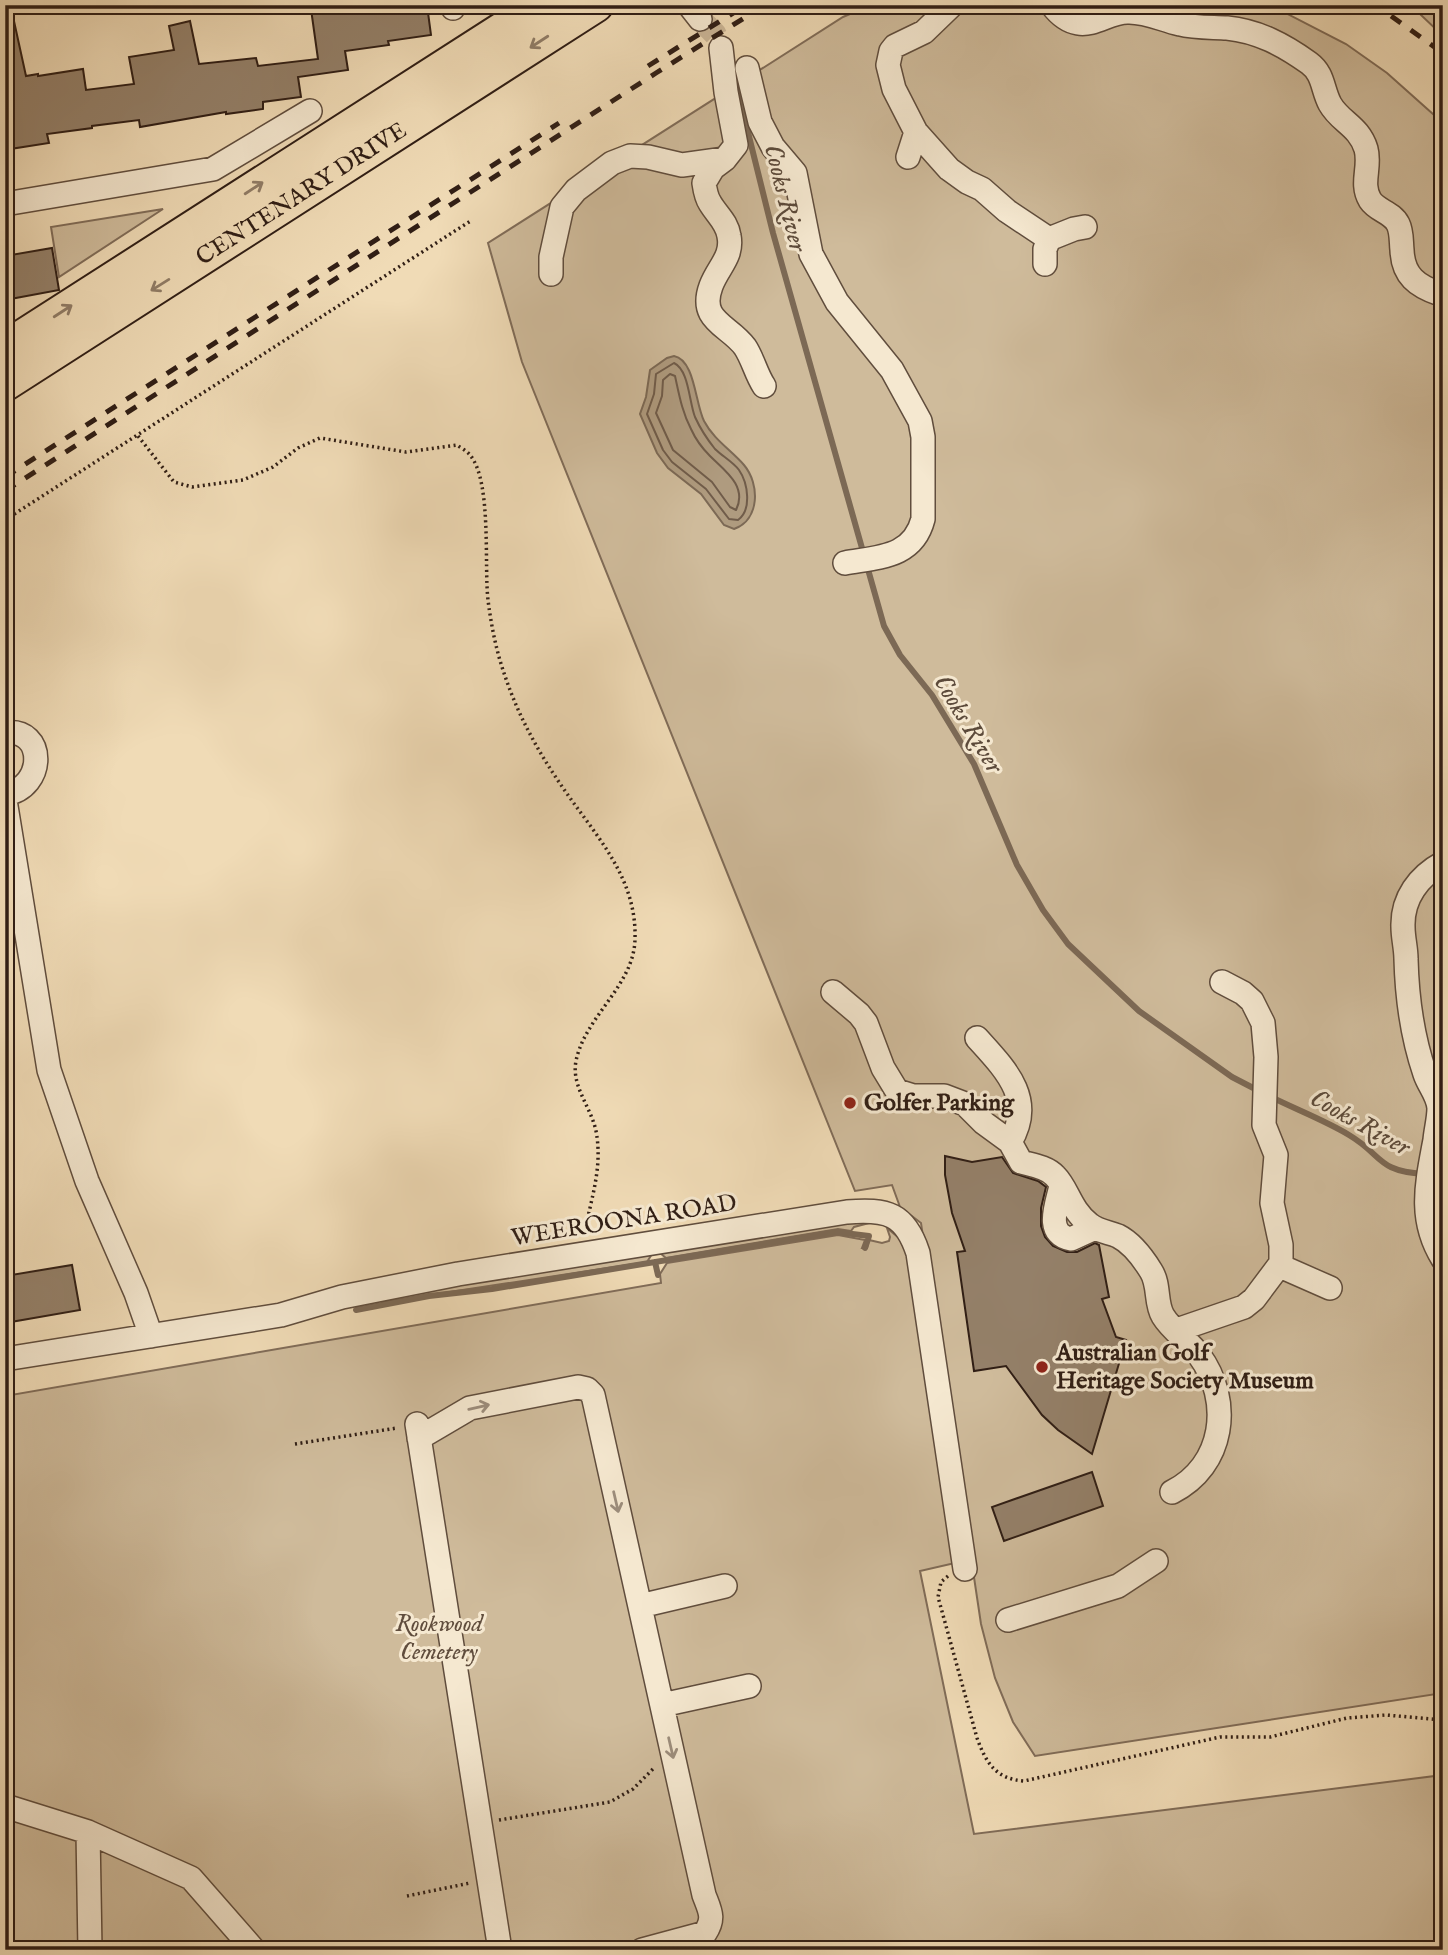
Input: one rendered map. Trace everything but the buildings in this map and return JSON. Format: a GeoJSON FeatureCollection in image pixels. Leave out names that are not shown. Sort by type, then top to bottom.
{"type":"FeatureCollection","features":[{"type":"Feature","properties":{"kind":"highway","name":"CENTENARY DRIVE"},"geometry":{"type":"LineString","coordinates":[[5,348],[540,5]]}},
{"type":"Feature","properties":{"kind":"highway","name":"CENTENARY DRIVE"},"geometry":{"type":"LineString","coordinates":[[5,384],[596,5]]}},
{"type":"Feature","properties":{"kind":"street"},"geometry":{"type":"LineString","coordinates":[[952,5],[924,32],[895,46],[889,58],[894,89],[916,132],[958,176],[982,189],[1007,211],[1049,239]]}},
{"type":"Feature","properties":{"kind":"street"},"geometry":{"type":"LineString","coordinates":[[1052,5],[1066,18],[1081,23],[1130,12],[1149,14],[1181,25],[1238,29],[1275,40],[1306,61],[1320,74],[1333,108],[1362,138],[1367,156],[1366,190],[1373,204],[1390,214],[1397,223],[1407,273],[1415,283],[1440,293]]}},
{"type":"Feature","properties":{"kind":"street"},"geometry":{"type":"LineString","coordinates":[[721,48],[726,92],[737,139],[734,150],[713,167],[704,183],[711,205],[726,224],[730,244],[723,266],[710,289],[709,302],[718,325],[743,344],[764,386]]}},
{"type":"Feature","properties":{"kind":"street"},"geometry":{"type":"LineString","coordinates":[[747,68],[760,122],[774,147],[795,173],[811,254],[837,302],[892,370],[920,421],[923,437],[923,519],[920,531],[911,544],[887,556],[845,563]]}},
{"type":"Feature","properties":{"kind":"street"},"geometry":{"type":"LineString","coordinates":[[5,204],[213,169],[310,111]]}},
{"type":"Feature","properties":{"kind":"street"},"geometry":{"type":"LineString","coordinates":[[908,158],[916,132]]}},
{"type":"Feature","properties":{"kind":"street"},"geometry":{"type":"LineString","coordinates":[[551,274],[551,257],[562,207],[576,190],[612,163],[630,156],[682,165],[725,159]]}},
{"type":"Feature","properties":{"kind":"street"},"geometry":{"type":"LineString","coordinates":[[1045,264],[1045,249],[1049,239],[1073,229],[1085,228]]}},
{"type":"Feature","properties":{"kind":"street"},"geometry":{"type":"LineString","coordinates":[[5,733],[13,732],[25,737],[34,748],[36,759],[35,773],[26,785],[5,794]]}},
{"type":"Feature","properties":{"kind":"street"},"geometry":{"type":"LineString","coordinates":[[5,800],[49,1070],[87,1181],[136,1293],[150,1336]]}},
{"type":"Feature","properties":{"kind":"street"},"geometry":{"type":"LineString","coordinates":[[1443,863],[1425,874],[1414,887],[1402,925],[1412,1025],[1425,1075],[1438,1101],[1439,1115],[1425,1198],[1428,1223],[1443,1259]]}},
{"type":"Feature","properties":{"kind":"street"},"geometry":{"type":"LineString","coordinates":[[1177,1330],[1244,1307],[1280,1266],[1281,1245],[1272,1203],[1276,1155],[1264,1125],[1266,1057],[1263,1023],[1252,1001],[1222,982]]}},
{"type":"Feature","properties":{"kind":"street"},"geometry":{"type":"LineString","coordinates":[[833,992],[866,1023],[883,1068],[897,1091],[905,1095],[944,1096],[958,1100],[1010,1142],[1021,1162],[1052,1173],[1061,1186],[1054,1220],[1059,1235],[1071,1239],[1095,1228],[1126,1241],[1146,1264],[1158,1286],[1161,1313],[1200,1356],[1207,1368],[1214,1386],[1219,1420],[1216,1440],[1205,1465],[1196,1477],[1172,1492]]}},
{"type":"Feature","properties":{"kind":"street"},"geometry":{"type":"LineString","coordinates":[[977,1038],[999,1063],[1018,1095],[1020,1118],[1010,1142]]}},
{"type":"Feature","properties":{"kind":"street","name":"WEEROONA ROAD"},"geometry":{"type":"LineString","coordinates":[[5,1359],[281,1315],[365,1292],[581,1254],[847,1212],[886,1213],[906,1225],[913,1237],[921,1270],[965,1569]]}},
{"type":"Feature","properties":{"kind":"street"},"geometry":{"type":"LineString","coordinates":[[1280,1266],[1330,1288]]}},
{"type":"Feature","properties":{"kind":"street"},"geometry":{"type":"LineString","coordinates":[[500,1950],[418,1431],[470,1408],[578,1387],[587,1389],[593,1395],[704,1895],[710,1911],[711,1924],[705,1933],[642,1950]]}},
{"type":"Feature","properties":{"kind":"street"},"geometry":{"type":"LineString","coordinates":[[1008,1620],[1118,1586],[1156,1561]]}},
{"type":"Feature","properties":{"kind":"street"},"geometry":{"type":"LineString","coordinates":[[640,1606],[725,1586]]}},
{"type":"Feature","properties":{"kind":"street"},"geometry":{"type":"LineString","coordinates":[[662,1705],[749,1686]]}},
{"type":"Feature","properties":{"kind":"street"},"geometry":{"type":"LineString","coordinates":[[5,1806],[88,1832],[191,1878],[254,1950]]}},
{"type":"Feature","properties":{"kind":"street"},"geometry":{"type":"LineString","coordinates":[[88,1832],[90,1950]]}},
{"type":"Feature","properties":{"kind":"path"},"geometry":{"type":"LineString","coordinates":[[5,520],[472,220]]}},
{"type":"Feature","properties":{"kind":"path"},"geometry":{"type":"LineString","coordinates":[[138,436],[174,482],[192,487],[243,480],[273,467],[298,449],[320,438],[406,452],[457,445],[471,456],[480,477],[488,598],[503,671],[535,745],[615,859],[626,886],[636,939],[631,966],[583,1042],[576,1061],[575,1078],[595,1128],[599,1157],[598,1176],[581,1254]]}},
{"type":"Feature","properties":{"kind":"path"},"geometry":{"type":"LineString","coordinates":[[295,1444],[418,1431]]}},
{"type":"Feature","properties":{"kind":"path"},"geometry":{"type":"LineString","coordinates":[[965,1569],[952,1572],[941,1582],[938,1597],[984,1757],[992,1769],[1012,1780],[1024,1781],[1220,1737],[1253,1739],[1283,1735],[1347,1718],[1386,1715],[1443,1720]]}},
{"type":"Feature","properties":{"kind":"path"},"geometry":{"type":"LineString","coordinates":[[480,1823],[610,1802],[633,1789],[654,1767],[675,1762]]}},
{"type":"Feature","properties":{"kind":"path"},"geometry":{"type":"LineString","coordinates":[[407,1896],[489,1880]]}},
{"type":"Feature","properties":{"kind":"green space"},"geometry":{"type":"Polygon","coordinates":[[[871,5],[1270,5],[1346,44],[1387,73],[1443,123],[1443,1693],[1035,1756],[1013,1722],[995,1678],[981,1624],[921,1223],[900,1207],[892,1185],[855,1191],[522,362],[488,243],[843,17],[871,5]]]}},
{"type":"Feature","properties":{"kind":"green space"},"geometry":{"type":"Polygon","coordinates":[[[1405,5],[1443,5],[1443,36],[1420,14],[1405,5]]]}},
{"type":"Feature","properties":{"kind":"green space"},"geometry":{"type":"Polygon","coordinates":[[[163,209],[59,277],[51,227],[163,209]]]}},
{"type":"Feature","properties":{"kind":"green space"},"geometry":{"type":"Polygon","coordinates":[[[839,1222],[873,1222],[854,1227],[851,1231],[838,1229],[666,1258],[660,1253],[652,1254],[647,1262],[384,1302],[383,1297],[839,1222]]]}},
{"type":"Feature","properties":{"kind":"green space","name":"Rookwood Cemetery"},"geometry":{"type":"Polygon","coordinates":[[[887,1228],[899,1238],[907,1254],[955,1563],[920,1571],[974,1834],[1443,1775],[1443,1950],[5,1950],[5,1396],[661,1283],[660,1274],[667,1263],[838,1235],[865,1240],[862,1248],[867,1248],[869,1240],[882,1243],[889,1241],[887,1228]]]}},
{"type":"Feature","properties":{"kind":"water"},"geometry":{"type":"Polygon","coordinates":[[[674,356],[686,365],[708,428],[744,465],[753,482],[753,510],[743,524],[734,529],[724,525],[701,494],[668,468],[657,453],[640,414],[650,370],[674,356]]]}},
{"type":"Feature","properties":{"kind":"waterway","name":"Cooks River"},"geometry":{"type":"LineString","coordinates":[[736,84],[773,233],[884,626],[900,655],[932,695],[974,764],[1017,865],[1043,910],[1068,944],[1139,1011],[1232,1077],[1261,1092]]}},
{"type":"Feature","properties":{"kind":"waterway","name":"Cooks River"},"geometry":{"type":"LineString","coordinates":[[1271,1097],[1349,1135],[1388,1166],[1424,1174]]}},
{"type":"Feature","properties":{"kind":"waterway"},"geometry":{"type":"LineString","coordinates":[[356,1310],[429,1296],[492,1289],[836,1232],[869,1236],[865,1248]]}},
{"type":"Feature","properties":{"kind":"waterway"},"geometry":{"type":"LineString","coordinates":[[655,1262],[658,1275]]}},
{"type":"Feature","properties":{"kind":"tunnel"},"geometry":{"type":"LineString","coordinates":[[700,19],[715,34],[721,48]]}},
{"type":"Feature","properties":{"kind":"railway"},"geometry":{"type":"LineString","coordinates":[[648,66],[746,5]]}},
{"type":"Feature","properties":{"kind":"railway"},"geometry":{"type":"LineString","coordinates":[[5,491],[765,5]]}},
{"type":"Feature","properties":{"kind":"railway"},"geometry":{"type":"LineString","coordinates":[[1370,5],[1384,11],[1443,53]]}},
{"type":"Feature","properties":{"kind":"railway"},"geometry":{"type":"LineString","coordinates":[[5,477],[559,123]]}},
{"type":"Feature","properties":{"kind":"place","name":"Golfer Parking"},"geometry":{"type":"Point","coordinates":[850,1103]}},
{"type":"Feature","properties":{"kind":"place","name":"Australian Golf Heritage Society Museum"},"geometry":{"type":"Point","coordinates":[1042,1367]}}]}
